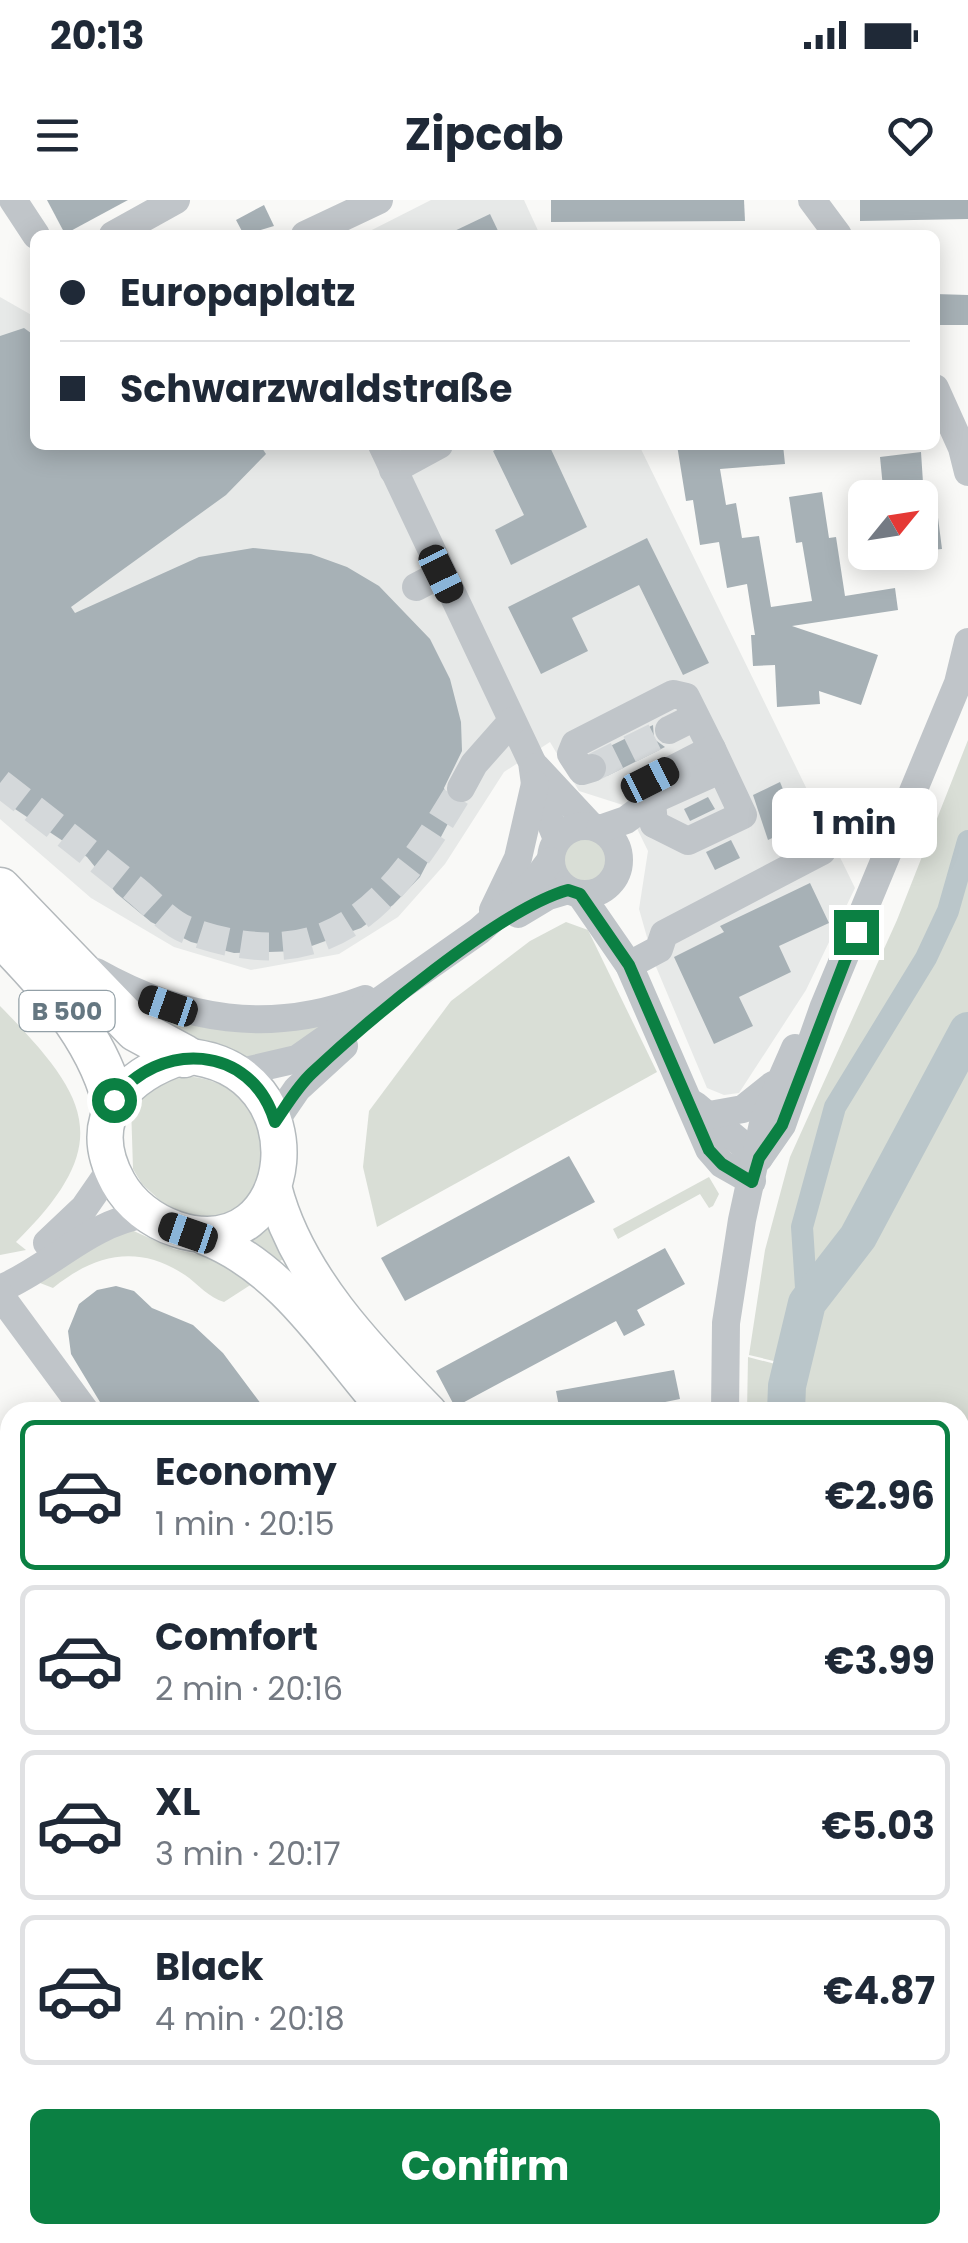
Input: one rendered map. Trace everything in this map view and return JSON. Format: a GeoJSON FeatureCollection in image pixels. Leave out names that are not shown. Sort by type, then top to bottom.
{"type":"FeatureCollection","features":[{"type":"Feature","properties":{"kind":"highway","name":"B 500"},"geometry":{"type":"LineString","coordinates":[[0,888],[136,1030],[184,1056]]}},
{"type":"Feature","properties":{"kind":"highway","name":"B 500"},"geometry":{"type":"LineString","coordinates":[[0,934],[72,1018],[102,1067],[114,1100]]}},
{"type":"Feature","properties":{"kind":"main road"},"geometry":{"type":"LineString","coordinates":[[114,1100],[141,1072],[184,1056]]}},
{"type":"Feature","properties":{"kind":"main road","name":"B 500"},"geometry":{"type":"LineString","coordinates":[[184,1056],[216,1060],[241,1072]]}},
{"type":"Feature","properties":{"kind":"main road"},"geometry":{"type":"LineString","coordinates":[[241,1072],[263,1094],[275,1122],[279,1145],[274,1188],[287,1227],[334,1304],[420,1402]]}},
{"type":"Feature","properties":{"kind":"main road","name":"B 500"},"geometry":{"type":"LineString","coordinates":[[112,1169],[107,1142],[114,1100]]}},
{"type":"Feature","properties":{"kind":"main road"},"geometry":{"type":"LineString","coordinates":[[112,1169],[132,1202],[146,1214],[228,1246],[268,1276],[379,1402]]}},
{"type":"Feature","properties":{"kind":"main road"},"geometry":{"type":"LineString","coordinates":[[204,1237],[255,1216],[274,1188]]}},
{"type":"Feature","properties":{"kind":"main road"},"geometry":{"type":"LineString","coordinates":[[336,1351],[358,1402]]}},
{"type":"Feature","properties":{"kind":"street"},"geometry":{"type":"LineString","coordinates":[[13,200],[33,230]]}},
{"type":"Feature","properties":{"kind":"street"},"geometry":{"type":"LineString","coordinates":[[122,230],[176,200]]}},
{"type":"Feature","properties":{"kind":"street"},"geometry":{"type":"LineString","coordinates":[[316,230],[379,200]]}},
{"type":"Feature","properties":{"kind":"street"},"geometry":{"type":"LineString","coordinates":[[812,200],[834,230]]}},
{"type":"Feature","properties":{"kind":"street"},"geometry":{"type":"LineString","coordinates":[[940,401],[968,472]]}},
{"type":"Feature","properties":{"kind":"street"},"geometry":{"type":"LineString","coordinates":[[410,450],[384,454],[429,580],[512,721],[533,773],[554,850],[556,878],[574,892],[629,965]]}},
{"type":"Feature","properties":{"kind":"street"},"geometry":{"type":"LineString","coordinates":[[756,1170],[782,1125],[824,1006],[958,683],[968,642]]}},
{"type":"Feature","properties":{"kind":"street"},"geometry":{"type":"LineString","coordinates":[[592,768],[582,771],[575,765],[572,754],[576,744],[673,694],[686,697],[743,814],[688,842],[648,812]]}},
{"type":"Feature","properties":{"kind":"street"},"geometry":{"type":"LineString","coordinates":[[668,730],[695,716]]}},
{"type":"Feature","properties":{"kind":"street"},"geometry":{"type":"LineString","coordinates":[[460,788],[474,764],[512,721]]}},
{"type":"Feature","properties":{"kind":"street"},"geometry":{"type":"LineString","coordinates":[[275,1122],[312,1072],[420,983],[520,912],[574,892],[599,891],[648,812],[650,780],[716,759]]}},
{"type":"Feature","properties":{"kind":"street"},"geometry":{"type":"LineString","coordinates":[[533,773],[615,844],[629,965],[674,1097],[722,1164],[756,1170]]}},
{"type":"Feature","properties":{"kind":"street"},"geometry":{"type":"LineString","coordinates":[[479,930],[497,906],[518,858],[533,773]]}},
{"type":"Feature","properties":{"kind":"street"},"geometry":{"type":"LineString","coordinates":[[241,1072],[297,1059],[479,930],[535,882],[568,829],[595,827],[648,812]]}},
{"type":"Feature","properties":{"kind":"street"},"geometry":{"type":"LineString","coordinates":[[629,965],[660,949],[664,934],[822,850]]}},
{"type":"Feature","properties":{"kind":"street"},"geometry":{"type":"LineString","coordinates":[[54,944],[142,998],[193,1015],[246,1022],[299,1018],[400,986]]}},
{"type":"Feature","properties":{"kind":"street"},"geometry":{"type":"LineString","coordinates":[[725,1402],[726,1323],[764,1118],[779,1080],[824,1006]]}},
{"type":"Feature","properties":{"kind":"street"},"geometry":{"type":"LineString","coordinates":[[704,1116],[743,1109],[779,1080]]}},
{"type":"Feature","properties":{"kind":"street"},"geometry":{"type":"LineString","coordinates":[[674,1097],[704,1116],[756,1170]]}},
{"type":"Feature","properties":{"kind":"street"},"geometry":{"type":"LineString","coordinates":[[0,1290],[68,1226],[112,1169]]}},
{"type":"Feature","properties":{"kind":"street"},"geometry":{"type":"LineString","coordinates":[[0,1290],[27,1278],[101,1226],[146,1214]]}},
{"type":"Feature","properties":{"kind":"street"},"geometry":{"type":"LineString","coordinates":[[0,1290],[79,1402]]}},
{"type":"Feature","properties":{"kind":"street"},"geometry":{"type":"LineString","coordinates":[[0,1879],[0,1909]]}},
{"type":"Feature","properties":{"kind":"shaded area"},"geometry":{"type":"Polygon","coordinates":[[[431,200],[524,200],[538,230],[372,230],[431,200]]]}},
{"type":"Feature","properties":{"kind":"shaded area"},"geometry":{"type":"Polygon","coordinates":[[[0,297],[30,314],[30,450],[641,450],[855,888],[806,990],[739,1093],[724,1095],[707,1088],[654,962],[639,909],[648,851],[626,806],[579,791],[550,742],[504,772],[445,864],[398,917],[339,954],[251,970],[174,947],[91,898],[0,819],[0,297]]]}},
{"type":"Feature","properties":{"kind":"shaded area"},"geometry":{"type":"Polygon","coordinates":[[[968,740],[968,1402],[797,1402],[818,1299],[850,1249],[838,1240],[799,1295],[778,1362],[749,1355],[765,1250],[790,1157],[897,920],[968,740]]]}},
{"type":"Feature","properties":{"kind":"shaded area"},"geometry":{"type":"Polygon","coordinates":[[[585,838],[600,845],[607,860],[600,875],[585,882],[570,875],[563,860],[570,845],[585,838]]]}},
{"type":"Feature","properties":{"kind":"shaded area"},"geometry":{"type":"Polygon","coordinates":[[[566,922],[588,930],[657,1072],[377,1227],[363,1167],[369,1111],[451,1001],[530,941],[566,922]]]}},
{"type":"Feature","properties":{"kind":"shaded area"},"geometry":{"type":"Polygon","coordinates":[[[120,992],[339,1018],[296,1052],[250,1058],[219,1046],[185,1040],[120,992]]]}},
{"type":"Feature","properties":{"kind":"shaded area"},"geometry":{"type":"Polygon","coordinates":[[[0,1006],[54,1067],[71,1094],[79,1120],[79,1147],[69,1176],[48,1207],[16,1242],[26,1250],[0,1255],[0,1006]]]}},
{"type":"Feature","properties":{"kind":"shaded area"},"geometry":{"type":"Polygon","coordinates":[[[177,1076],[226,1087],[250,1108],[257,1121],[262,1138],[259,1184],[224,1221],[175,1214],[142,1184],[133,1169],[131,1105],[145,1086],[177,1076]]]}},
{"type":"Feature","properties":{"kind":"shaded area"},"geometry":{"type":"Polygon","coordinates":[[[709,1177],[719,1194],[713,1206],[709,1208],[700,1194],[618,1239],[613,1229],[709,1177]]]}},
{"type":"Feature","properties":{"kind":"shaded area"},"geometry":{"type":"Polygon","coordinates":[[[272,1218],[290,1255],[275,1264],[242,1239],[272,1218]]]}},
{"type":"Feature","properties":{"kind":"shaded area"},"geometry":{"type":"Polygon","coordinates":[[[127,1228],[174,1249],[211,1257],[255,1282],[224,1302],[168,1265],[150,1259],[117,1257],[85,1267],[53,1288],[40,1283],[49,1272],[127,1228]]]}},
{"type":"Feature","properties":{"kind":"shaded area"},"geometry":{"type":"Polygon","coordinates":[[[748,1357],[779,1365],[778,1402],[747,1402],[748,1357]]]}},
{"type":"Feature","properties":{"kind":"building"},"geometry":{"type":"Polygon","coordinates":[[[47,200],[128,200],[72,230],[63,230],[47,200]]]}},
{"type":"Feature","properties":{"kind":"building"},"geometry":{"type":"Polygon","coordinates":[[[551,200],[744,200],[745,221],[551,222],[551,200]]]}},
{"type":"Feature","properties":{"kind":"building"},"geometry":{"type":"Polygon","coordinates":[[[860,200],[968,200],[968,219],[860,221],[860,200]]]}},
{"type":"Feature","properties":{"kind":"building"},"geometry":{"type":"Polygon","coordinates":[[[264,205],[274,226],[241,230],[236,220],[264,205]]]}},
{"type":"Feature","properties":{"kind":"building"},"geometry":{"type":"Polygon","coordinates":[[[490,214],[498,230],[456,230],[490,214]]]}},
{"type":"Feature","properties":{"kind":"building"},"geometry":{"type":"Polygon","coordinates":[[[940,294],[968,295],[968,325],[940,325],[940,294]]]}},
{"type":"Feature","properties":{"kind":"building"},"geometry":{"type":"Polygon","coordinates":[[[24,328],[30,332],[30,450],[263,450],[266,454],[226,495],[71,607],[75,613],[199,557],[253,548],[311,554],[347,567],[379,586],[430,639],[450,679],[461,722],[462,751],[444,788],[447,798],[456,804],[420,877],[393,905],[361,928],[298,951],[234,953],[191,942],[151,922],[116,893],[87,857],[0,799],[0,336],[24,328]]]}},
{"type":"Feature","properties":{"kind":"building"},"geometry":{"type":"Polygon","coordinates":[[[551,450],[587,527],[511,565],[495,530],[524,515],[493,451],[551,450]]]}},
{"type":"Feature","properties":{"kind":"building"},"geometry":{"type":"Polygon","coordinates":[[[678,450],[784,450],[785,464],[720,469],[726,505],[736,503],[742,538],[759,536],[771,607],[812,601],[802,542],[796,543],[789,497],[822,492],[829,538],[836,537],[845,596],[895,588],[898,610],[792,626],[878,655],[861,705],[819,691],[820,704],[777,707],[775,665],[753,666],[751,635],[755,635],[747,584],[727,588],[719,542],[700,545],[693,500],[686,501],[678,450]]]}},
{"type":"Feature","properties":{"kind":"building"},"geometry":{"type":"Polygon","coordinates":[[[921,452],[923,480],[882,480],[880,457],[921,452]]]}},
{"type":"Feature","properties":{"kind":"building"},"geometry":{"type":"Polygon","coordinates":[[[938,518],[942,549],[938,549],[938,518]]]}},
{"type":"Feature","properties":{"kind":"building"},"geometry":{"type":"Polygon","coordinates":[[[647,538],[709,663],[683,675],[639,585],[572,618],[588,651],[541,674],[508,607],[647,538]]]}},
{"type":"Feature","properties":{"kind":"building"},"geometry":{"type":"Polygon","coordinates":[[[653,725],[654,739],[665,747],[607,776],[608,762],[598,752],[653,725]]]}},
{"type":"Feature","properties":{"kind":"building"},"geometry":{"type":"Polygon","coordinates":[[[780,782],[798,826],[768,840],[753,795],[780,782]]]}},
{"type":"Feature","properties":{"kind":"building"},"geometry":{"type":"Polygon","coordinates":[[[854,788],[878,797],[865,832],[828,819],[839,790],[852,795],[854,788]]]}},
{"type":"Feature","properties":{"kind":"building"},"geometry":{"type":"Polygon","coordinates":[[[708,797],[715,809],[690,821],[684,809],[708,797]]]}},
{"type":"Feature","properties":{"kind":"building"},"geometry":{"type":"Polygon","coordinates":[[[731,840],[740,858],[715,870],[706,852],[731,840]]]}},
{"type":"Feature","properties":{"kind":"building"},"geometry":{"type":"Polygon","coordinates":[[[810,883],[829,923],[779,946],[791,972],[739,997],[753,1026],[714,1044],[674,957],[724,932],[720,926],[810,883]]]}},
{"type":"Feature","properties":{"kind":"building"},"geometry":{"type":"Polygon","coordinates":[[[569,1156],[595,1202],[405,1301],[381,1258],[569,1156]]]}},
{"type":"Feature","properties":{"kind":"building"},"geometry":{"type":"Polygon","coordinates":[[[665,1248],[685,1284],[637,1310],[645,1325],[624,1336],[616,1321],[464,1402],[452,1402],[436,1371],[665,1248]]]}},
{"type":"Feature","properties":{"kind":"building"},"geometry":{"type":"Polygon","coordinates":[[[116,1286],[134,1291],[152,1308],[193,1325],[223,1353],[260,1402],[100,1402],[71,1354],[68,1331],[79,1304],[97,1290],[116,1286]]]}},
{"type":"Feature","properties":{"kind":"building"},"geometry":{"type":"Polygon","coordinates":[[[674,1370],[680,1399],[558,1402],[556,1391],[674,1370]]]}},
{"type":"Feature","properties":{"kind":"waterway"},"geometry":{"type":"LineString","coordinates":[[807,1303],[802,1227],[835,1107],[926,958],[948,911],[968,841]]}},
{"type":"Feature","properties":{"kind":"waterway"},"geometry":{"type":"LineString","coordinates":[[786,1402],[807,1303],[858,1237],[968,1031]]}},
{"type":"Feature","properties":{"kind":"tunnel"},"geometry":{"type":"LineString","coordinates":[[592,768],[669,730]]}},
{"type":"Feature","properties":{"kind":"tunnel"},"geometry":{"type":"LineString","coordinates":[[0,783],[180,927],[238,944],[282,946],[320,938],[353,921],[383,896],[410,865],[461,788]]}},
{"type":"Feature","properties":{"kind":"route"},"geometry":{"type":"LineString","coordinates":[[114,1100],[125,1085],[157,1064],[184,1056],[202,1057],[229,1064],[241,1072],[263,1094],[275,1122],[312,1072],[420,983],[520,912],[568,890],[580,894],[629,965],[709,1150],[734,1173],[752,1182],[759,1158],[782,1125],[824,1006],[856,932]]}}]}
